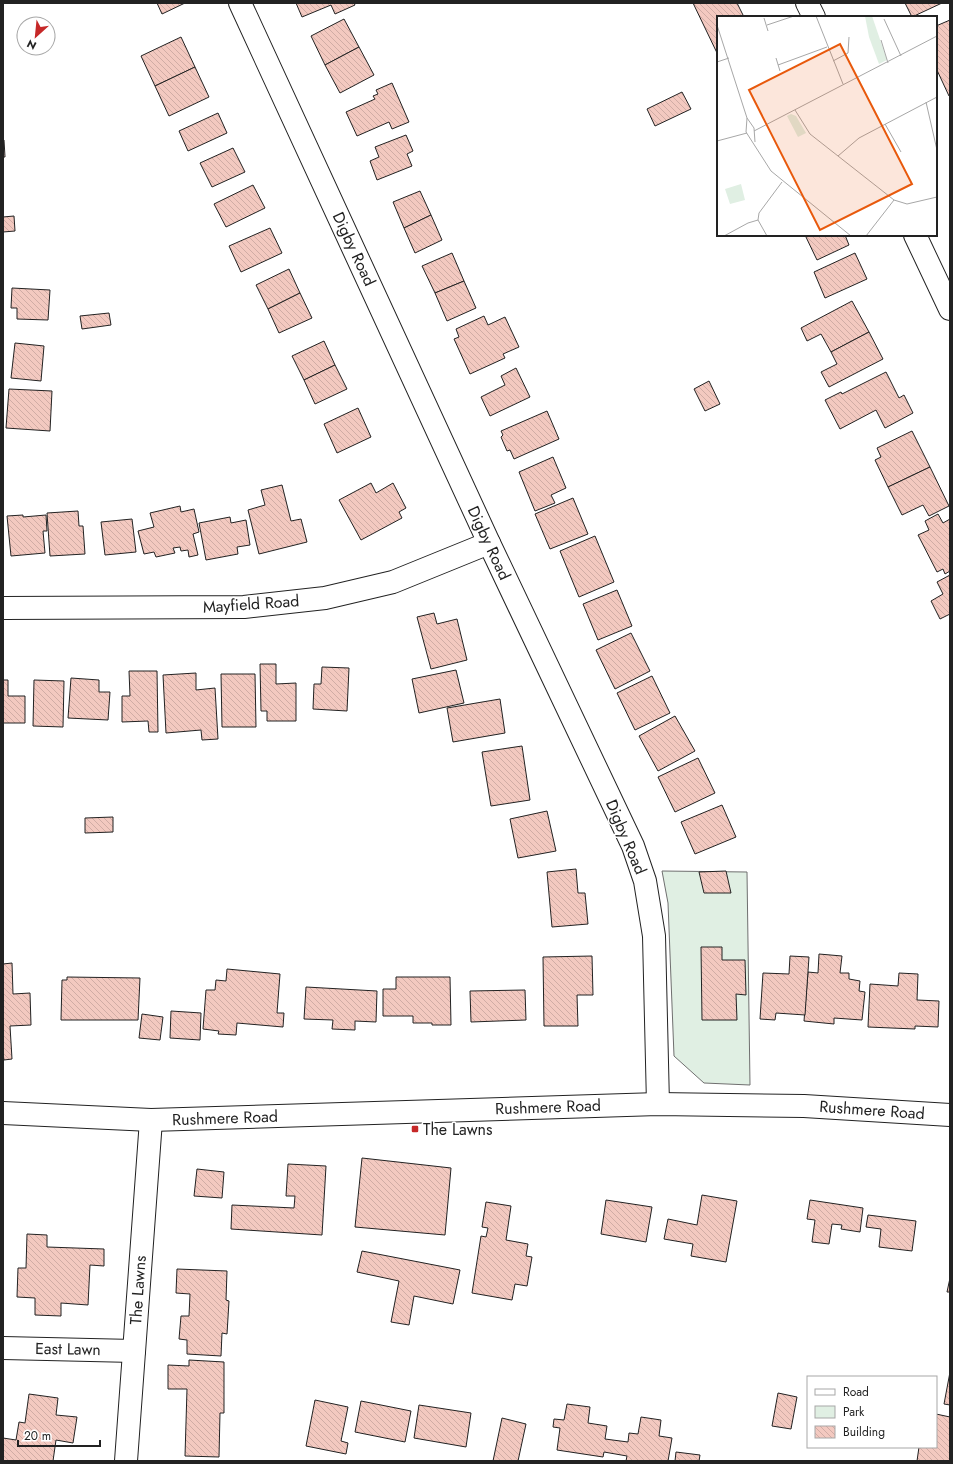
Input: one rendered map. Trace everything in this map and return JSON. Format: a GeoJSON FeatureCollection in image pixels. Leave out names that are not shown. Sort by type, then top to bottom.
{"type":"FeatureCollection","features":[{"type":"Feature","properties":{"kind":"street","name":"Digby Road"},"geometry":{"type":"LineString","coordinates":[[240,3],[489,542],[633,846],[645,881],[654,936],[658,1104]]}},
{"type":"Feature","properties":{"kind":"street"},"geometry":{"type":"LineString","coordinates":[[807,3],[814,16]]}},
{"type":"Feature","properties":{"kind":"street"},"geometry":{"type":"LineString","coordinates":[[915,236],[950,309]]}},
{"type":"Feature","properties":{"kind":"street","name":"Mayfield Road"},"geometry":{"type":"LineString","coordinates":[[3,608],[244,607],[325,598],[393,582],[489,542]]}},
{"type":"Feature","properties":{"kind":"street","name":"Rushmere Road"},"geometry":{"type":"LineString","coordinates":[[3,1113],[151,1120],[658,1104],[804,1106],[950,1115]]}},
{"type":"Feature","properties":{"kind":"street","name":"The Lawns"},"geometry":{"type":"LineString","coordinates":[[126,1461],[151,1120]]}},
{"type":"Feature","properties":{"kind":"street","name":"East Lawn"},"geometry":{"type":"LineString","coordinates":[[3,1348],[134,1350]]}},
{"type":"Feature","properties":{"kind":"green space"},"geometry":{"type":"Polygon","coordinates":[[[662,871],[747,872],[750,1085],[704,1083],[674,1056],[668,903],[662,871]]]}},
{"type":"Feature","properties":{"kind":"building"},"geometry":{"type":"Polygon","coordinates":[[[157,3],[185,3],[162,14],[157,3]]]}},
{"type":"Feature","properties":{"kind":"building"},"geometry":{"type":"Polygon","coordinates":[[[296,3],[354,3],[355,5],[335,14],[331,5],[302,17],[296,3]]]}},
{"type":"Feature","properties":{"kind":"building"},"geometry":{"type":"Polygon","coordinates":[[[693,3],[737,3],[744,16],[717,16],[717,53],[693,3]]]}},
{"type":"Feature","properties":{"kind":"building"},"geometry":{"type":"Polygon","coordinates":[[[905,3],[942,3],[914,16],[912,16],[905,3]]]}},
{"type":"Feature","properties":{"kind":"building"},"geometry":{"type":"Polygon","coordinates":[[[344,19],[359,47],[325,65],[311,36],[344,19]]]}},
{"type":"Feature","properties":{"kind":"building"},"geometry":{"type":"Polygon","coordinates":[[[950,20],[950,96],[937,70],[937,26],[950,20]]]}},
{"type":"Feature","properties":{"kind":"building"},"geometry":{"type":"Polygon","coordinates":[[[181,37],[195,67],[155,86],[141,56],[181,37]]]}},
{"type":"Feature","properties":{"kind":"building"},"geometry":{"type":"Polygon","coordinates":[[[359,47],[374,75],[340,93],[325,65],[359,47]]]}},
{"type":"Feature","properties":{"kind":"building"},"geometry":{"type":"Polygon","coordinates":[[[195,67],[209,97],[169,116],[155,86],[195,67]]]}},
{"type":"Feature","properties":{"kind":"building"},"geometry":{"type":"Polygon","coordinates":[[[392,83],[409,122],[392,129],[389,122],[357,136],[346,112],[375,99],[373,96],[378,94],[376,90],[392,83]]]}},
{"type":"Feature","properties":{"kind":"building"},"geometry":{"type":"Polygon","coordinates":[[[682,92],[691,109],[655,126],[647,109],[682,92]]]}},
{"type":"Feature","properties":{"kind":"building"},"geometry":{"type":"Polygon","coordinates":[[[218,113],[227,133],[188,151],[179,131],[218,113]]]}},
{"type":"Feature","properties":{"kind":"building"},"geometry":{"type":"Polygon","coordinates":[[[406,135],[413,151],[407,154],[412,166],[377,180],[370,161],[379,157],[375,147],[406,135]]]}},
{"type":"Feature","properties":{"kind":"building"},"geometry":{"type":"Polygon","coordinates":[[[4,140],[5,157],[3,157],[4,140]]]}},
{"type":"Feature","properties":{"kind":"building"},"geometry":{"type":"Polygon","coordinates":[[[233,148],[245,172],[212,187],[200,163],[233,148]]]}},
{"type":"Feature","properties":{"kind":"building"},"geometry":{"type":"Polygon","coordinates":[[[253,185],[265,208],[226,227],[214,204],[253,185]]]}},
{"type":"Feature","properties":{"kind":"building"},"geometry":{"type":"Polygon","coordinates":[[[420,191],[431,215],[404,228],[393,202],[420,191]]]}},
{"type":"Feature","properties":{"kind":"building"},"geometry":{"type":"Polygon","coordinates":[[[431,215],[442,240],[415,253],[404,228],[431,215]]]}},
{"type":"Feature","properties":{"kind":"building"},"geometry":{"type":"Polygon","coordinates":[[[14,216],[15,231],[3,232],[3,217],[14,216]]]}},
{"type":"Feature","properties":{"kind":"building"},"geometry":{"type":"Polygon","coordinates":[[[270,228],[282,253],[241,272],[229,246],[270,228]]]}},
{"type":"Feature","properties":{"kind":"building"},"geometry":{"type":"Polygon","coordinates":[[[805,236],[845,236],[849,245],[817,260],[805,236]]]}},
{"type":"Feature","properties":{"kind":"building"},"geometry":{"type":"Polygon","coordinates":[[[452,253],[464,281],[435,293],[422,266],[452,253]]]}},
{"type":"Feature","properties":{"kind":"building"},"geometry":{"type":"Polygon","coordinates":[[[855,253],[867,279],[825,298],[814,272],[855,253]]]}},
{"type":"Feature","properties":{"kind":"building"},"geometry":{"type":"Polygon","coordinates":[[[289,269],[300,293],[268,309],[256,285],[289,269]]]}},
{"type":"Feature","properties":{"kind":"building"},"geometry":{"type":"Polygon","coordinates":[[[464,281],[476,308],[447,321],[435,293],[464,281]]]}},
{"type":"Feature","properties":{"kind":"building"},"geometry":{"type":"Polygon","coordinates":[[[12,288],[50,290],[48,320],[17,319],[17,308],[11,308],[12,288]]]}},
{"type":"Feature","properties":{"kind":"building"},"geometry":{"type":"Polygon","coordinates":[[[300,293],[312,318],[279,333],[268,309],[300,293]]]}},
{"type":"Feature","properties":{"kind":"building"},"geometry":{"type":"Polygon","coordinates":[[[852,301],[869,332],[831,352],[821,334],[807,341],[801,328],[852,301]]]}},
{"type":"Feature","properties":{"kind":"building"},"geometry":{"type":"Polygon","coordinates":[[[109,313],[111,325],[82,329],[80,316],[109,313]]]}},
{"type":"Feature","properties":{"kind":"building"},"geometry":{"type":"Polygon","coordinates":[[[484,316],[488,325],[505,317],[519,347],[503,354],[505,358],[470,374],[454,339],[459,337],[456,329],[484,316]]]}},
{"type":"Feature","properties":{"kind":"building"},"geometry":{"type":"Polygon","coordinates":[[[869,332],[883,359],[829,387],[821,372],[837,364],[831,352],[869,332]]]}},
{"type":"Feature","properties":{"kind":"building"},"geometry":{"type":"Polygon","coordinates":[[[324,341],[335,365],[304,380],[292,356],[324,341]]]}},
{"type":"Feature","properties":{"kind":"building"},"geometry":{"type":"Polygon","coordinates":[[[15,343],[44,346],[41,381],[11,378],[15,343]]]}},
{"type":"Feature","properties":{"kind":"building"},"geometry":{"type":"Polygon","coordinates":[[[335,365],[347,389],[315,404],[304,380],[335,365]]]}},
{"type":"Feature","properties":{"kind":"building"},"geometry":{"type":"Polygon","coordinates":[[[516,368],[530,397],[490,416],[481,397],[505,385],[501,376],[516,368]]]}},
{"type":"Feature","properties":{"kind":"building"},"geometry":{"type":"Polygon","coordinates":[[[886,372],[899,398],[904,395],[913,413],[885,428],[876,410],[840,429],[825,400],[841,392],[842,394],[886,372]]]}},
{"type":"Feature","properties":{"kind":"building"},"geometry":{"type":"Polygon","coordinates":[[[709,381],[720,404],[705,411],[694,389],[709,381]]]}},
{"type":"Feature","properties":{"kind":"building"},"geometry":{"type":"Polygon","coordinates":[[[9,389],[52,391],[50,431],[6,428],[9,389]]]}},
{"type":"Feature","properties":{"kind":"building"},"geometry":{"type":"Polygon","coordinates":[[[358,408],[371,437],[337,453],[324,424],[358,408]]]}},
{"type":"Feature","properties":{"kind":"building"},"geometry":{"type":"Polygon","coordinates":[[[547,411],[559,439],[514,459],[510,450],[507,451],[501,437],[503,435],[501,431],[547,411]]]}},
{"type":"Feature","properties":{"kind":"building"},"geometry":{"type":"Polygon","coordinates":[[[912,431],[930,467],[888,487],[875,460],[881,457],[877,448],[912,431]]]}},
{"type":"Feature","properties":{"kind":"building"},"geometry":{"type":"Polygon","coordinates":[[[553,457],[566,488],[551,495],[555,503],[535,511],[519,472],[553,457]]]}},
{"type":"Feature","properties":{"kind":"building"},"geometry":{"type":"Polygon","coordinates":[[[930,467],[949,506],[929,516],[923,505],[902,515],[888,487],[930,467]]]}},
{"type":"Feature","properties":{"kind":"building"},"geometry":{"type":"Polygon","coordinates":[[[371,483],[376,493],[393,483],[406,508],[399,512],[402,518],[361,540],[339,500],[371,483]]]}},
{"type":"Feature","properties":{"kind":"building"},"geometry":{"type":"Polygon","coordinates":[[[282,485],[291,521],[301,519],[307,542],[259,554],[248,510],[265,505],[261,490],[282,485]]]}},
{"type":"Feature","properties":{"kind":"building"},"geometry":{"type":"Polygon","coordinates":[[[573,498],[588,534],[550,549],[535,514],[573,498]]]}},
{"type":"Feature","properties":{"kind":"building"},"geometry":{"type":"Polygon","coordinates":[[[180,506],[181,512],[194,509],[199,532],[193,534],[198,555],[189,557],[188,550],[181,551],[180,547],[173,548],[175,553],[156,557],[154,552],[144,554],[138,531],[154,527],[150,513],[180,506]]]}},
{"type":"Feature","properties":{"kind":"building"},"geometry":{"type":"Polygon","coordinates":[[[78,511],[79,526],[83,526],[85,554],[50,556],[47,513],[78,511]]]}},
{"type":"Feature","properties":{"kind":"building"},"geometry":{"type":"Polygon","coordinates":[[[938,514],[943,523],[950,519],[950,571],[945,574],[943,569],[937,572],[918,535],[929,530],[925,521],[938,514]]]}},
{"type":"Feature","properties":{"kind":"building"},"geometry":{"type":"Polygon","coordinates":[[[23,515],[23,517],[46,515],[47,531],[43,531],[45,553],[11,556],[7,516],[23,515]]]}},
{"type":"Feature","properties":{"kind":"building"},"geometry":{"type":"Polygon","coordinates":[[[230,517],[231,523],[246,520],[250,545],[237,547],[238,554],[206,560],[199,523],[230,517]]]}},
{"type":"Feature","properties":{"kind":"building"},"geometry":{"type":"Polygon","coordinates":[[[132,519],[136,552],[105,555],[101,522],[132,519]]]}},
{"type":"Feature","properties":{"kind":"building"},"geometry":{"type":"Polygon","coordinates":[[[595,536],[614,582],[579,597],[560,551],[595,536]]]}},
{"type":"Feature","properties":{"kind":"building"},"geometry":{"type":"Polygon","coordinates":[[[950,575],[950,614],[940,619],[931,601],[943,594],[937,582],[950,575]]]}},
{"type":"Feature","properties":{"kind":"building"},"geometry":{"type":"Polygon","coordinates":[[[617,590],[632,626],[598,640],[583,604],[617,590]]]}},
{"type":"Feature","properties":{"kind":"building"},"geometry":{"type":"Polygon","coordinates":[[[434,613],[437,624],[457,619],[467,660],[431,669],[417,617],[434,613]]]}},
{"type":"Feature","properties":{"kind":"building"},"geometry":{"type":"Polygon","coordinates":[[[631,633],[650,671],[615,689],[596,650],[631,633]]]}},
{"type":"Feature","properties":{"kind":"building"},"geometry":{"type":"Polygon","coordinates":[[[260,664],[276,664],[276,684],[296,683],[296,721],[267,721],[267,711],[261,711],[260,664]]]}},
{"type":"Feature","properties":{"kind":"building"},"geometry":{"type":"Polygon","coordinates":[[[322,667],[349,668],[347,711],[313,709],[314,684],[321,684],[322,667]]]}},
{"type":"Feature","properties":{"kind":"building"},"geometry":{"type":"Polygon","coordinates":[[[456,670],[464,703],[419,713],[412,679],[456,670]]]}},
{"type":"Feature","properties":{"kind":"building"},"geometry":{"type":"Polygon","coordinates":[[[129,671],[157,671],[158,732],[149,732],[148,721],[122,722],[122,696],[130,696],[129,671]]]}},
{"type":"Feature","properties":{"kind":"building"},"geometry":{"type":"Polygon","coordinates":[[[196,673],[196,690],[215,688],[218,739],[202,740],[201,730],[166,733],[163,675],[196,673]]]}},
{"type":"Feature","properties":{"kind":"building"},"geometry":{"type":"Polygon","coordinates":[[[221,674],[255,674],[256,727],[222,727],[221,674]]]}},
{"type":"Feature","properties":{"kind":"building"},"geometry":{"type":"Polygon","coordinates":[[[652,676],[670,713],[635,730],[617,693],[652,676]]]}},
{"type":"Feature","properties":{"kind":"building"},"geometry":{"type":"Polygon","coordinates":[[[71,678],[99,680],[99,692],[110,692],[108,720],[68,718],[71,678]]]}},
{"type":"Feature","properties":{"kind":"building"},"geometry":{"type":"Polygon","coordinates":[[[3,680],[8,680],[8,696],[25,696],[25,723],[3,723],[3,680]]]}},
{"type":"Feature","properties":{"kind":"building"},"geometry":{"type":"Polygon","coordinates":[[[34,680],[64,681],[63,727],[33,726],[34,680]]]}},
{"type":"Feature","properties":{"kind":"building"},"geometry":{"type":"Polygon","coordinates":[[[500,699],[505,733],[453,742],[447,708],[500,699]]]}},
{"type":"Feature","properties":{"kind":"building"},"geometry":{"type":"Polygon","coordinates":[[[675,716],[695,751],[658,771],[639,736],[675,716]]]}},
{"type":"Feature","properties":{"kind":"building"},"geometry":{"type":"Polygon","coordinates":[[[522,746],[530,800],[491,806],[482,752],[522,746]]]}},
{"type":"Feature","properties":{"kind":"building"},"geometry":{"type":"Polygon","coordinates":[[[698,758],[715,793],[675,812],[658,777],[698,758]]]}},
{"type":"Feature","properties":{"kind":"building"},"geometry":{"type":"Polygon","coordinates":[[[722,805],[736,837],[695,854],[681,822],[722,805]]]}},
{"type":"Feature","properties":{"kind":"building"},"geometry":{"type":"Polygon","coordinates":[[[547,811],[556,851],[518,858],[510,819],[547,811]]]}},
{"type":"Feature","properties":{"kind":"building"},"geometry":{"type":"Polygon","coordinates":[[[113,817],[113,832],[85,833],[85,818],[113,817]]]}},
{"type":"Feature","properties":{"kind":"building"},"geometry":{"type":"Polygon","coordinates":[[[576,869],[578,893],[585,893],[588,924],[552,927],[547,872],[576,869]]]}},
{"type":"Feature","properties":{"kind":"building"},"geometry":{"type":"Polygon","coordinates":[[[726,871],[731,893],[704,893],[699,872],[726,871]]]}},
{"type":"Feature","properties":{"kind":"building"},"geometry":{"type":"Polygon","coordinates":[[[701,947],[722,947],[722,960],[745,960],[746,995],[736,994],[737,1020],[702,1020],[701,947]]]}},
{"type":"Feature","properties":{"kind":"building"},"geometry":{"type":"Polygon","coordinates":[[[819,954],[842,956],[840,973],[849,973],[849,979],[860,981],[859,991],[865,992],[862,1020],[834,1018],[834,1024],[804,1021],[808,972],[818,973],[819,954]]]}},
{"type":"Feature","properties":{"kind":"building"},"geometry":{"type":"Polygon","coordinates":[[[592,956],[593,995],[577,995],[578,1026],[544,1026],[543,957],[592,956]]]}},
{"type":"Feature","properties":{"kind":"building"},"geometry":{"type":"Polygon","coordinates":[[[790,956],[809,957],[805,1015],[776,1013],[775,1020],[760,1019],[763,973],[789,974],[790,956]]]}},
{"type":"Feature","properties":{"kind":"building"},"geometry":{"type":"Polygon","coordinates":[[[12,963],[13,994],[30,993],[31,1025],[10,1026],[12,1059],[4,1060],[3,964],[12,963]]]}},
{"type":"Feature","properties":{"kind":"building"},"geometry":{"type":"Polygon","coordinates":[[[227,969],[280,974],[277,1013],[284,1013],[283,1027],[237,1023],[236,1035],[218,1034],[219,1031],[203,1029],[206,990],[215,990],[216,980],[226,981],[227,969]]]}},
{"type":"Feature","properties":{"kind":"building"},"geometry":{"type":"Polygon","coordinates":[[[899,973],[918,974],[917,1000],[939,1001],[938,1027],[915,1026],[915,1029],[868,1027],[870,984],[898,986],[899,973]]]}},
{"type":"Feature","properties":{"kind":"building"},"geometry":{"type":"Polygon","coordinates":[[[67,977],[140,978],[138,1020],[61,1020],[62,980],[67,980],[67,977]]]}},
{"type":"Feature","properties":{"kind":"building"},"geometry":{"type":"Polygon","coordinates":[[[396,977],[450,977],[451,1025],[413,1023],[413,1016],[383,1016],[383,989],[396,989],[396,977]]]}},
{"type":"Feature","properties":{"kind":"building"},"geometry":{"type":"Polygon","coordinates":[[[306,987],[377,991],[376,1022],[355,1021],[355,1030],[332,1029],[333,1020],[304,1019],[306,987]]]}},
{"type":"Feature","properties":{"kind":"building"},"geometry":{"type":"Polygon","coordinates":[[[525,990],[526,1020],[471,1022],[470,991],[525,990]]]}},
{"type":"Feature","properties":{"kind":"building"},"geometry":{"type":"Polygon","coordinates":[[[171,1011],[201,1013],[200,1040],[170,1038],[171,1011]]]}},
{"type":"Feature","properties":{"kind":"building"},"geometry":{"type":"Polygon","coordinates":[[[142,1014],[163,1017],[160,1040],[139,1038],[142,1014]]]}},
{"type":"Feature","properties":{"kind":"building"},"geometry":{"type":"Polygon","coordinates":[[[362,1158],[451,1168],[445,1235],[355,1227],[362,1158]]]}},
{"type":"Feature","properties":{"kind":"building"},"geometry":{"type":"Polygon","coordinates":[[[288,1164],[326,1166],[322,1235],[231,1229],[232,1205],[294,1208],[295,1196],[286,1196],[288,1164]]]}},
{"type":"Feature","properties":{"kind":"building"},"geometry":{"type":"Polygon","coordinates":[[[197,1169],[224,1172],[222,1198],[194,1196],[197,1169]]]}},
{"type":"Feature","properties":{"kind":"building"},"geometry":{"type":"Polygon","coordinates":[[[702,1195],[737,1201],[726,1262],[691,1256],[693,1244],[664,1239],[668,1219],[697,1225],[702,1195]]]}},
{"type":"Feature","properties":{"kind":"building"},"geometry":{"type":"Polygon","coordinates":[[[606,1200],[652,1207],[646,1242],[601,1234],[606,1200]]]}},
{"type":"Feature","properties":{"kind":"building"},"geometry":{"type":"Polygon","coordinates":[[[810,1200],[863,1208],[860,1232],[841,1229],[842,1225],[832,1224],[829,1244],[812,1242],[815,1220],[807,1219],[810,1200]]]}},
{"type":"Feature","properties":{"kind":"building"},"geometry":{"type":"Polygon","coordinates":[[[486,1202],[511,1206],[506,1240],[528,1244],[526,1256],[532,1257],[527,1286],[515,1284],[512,1300],[472,1293],[481,1236],[486,1237],[488,1228],[482,1227],[486,1202]]]}},
{"type":"Feature","properties":{"kind":"building"},"geometry":{"type":"Polygon","coordinates":[[[868,1215],[916,1221],[912,1251],[879,1247],[881,1229],[866,1227],[868,1215]]]}},
{"type":"Feature","properties":{"kind":"building"},"geometry":{"type":"Polygon","coordinates":[[[27,1234],[47,1235],[47,1247],[104,1249],[104,1266],[90,1265],[88,1305],[61,1303],[61,1316],[35,1315],[35,1298],[17,1297],[18,1268],[26,1268],[27,1234]]]}},
{"type":"Feature","properties":{"kind":"building"},"geometry":{"type":"Polygon","coordinates":[[[362,1251],[460,1270],[453,1304],[414,1296],[409,1325],[391,1322],[399,1281],[357,1272],[362,1251]]]}},
{"type":"Feature","properties":{"kind":"building"},"geometry":{"type":"Polygon","coordinates":[[[177,1269],[227,1271],[226,1300],[229,1301],[227,1334],[222,1333],[221,1356],[187,1354],[187,1340],[179,1339],[181,1316],[189,1316],[190,1294],[176,1293],[177,1269]]]}},
{"type":"Feature","properties":{"kind":"building"},"geometry":{"type":"Polygon","coordinates":[[[950,1278],[950,1292],[947,1292],[950,1278]]]}},
{"type":"Feature","properties":{"kind":"building"},"geometry":{"type":"Polygon","coordinates":[[[189,1360],[224,1362],[224,1413],[220,1413],[219,1457],[185,1456],[187,1389],[168,1389],[168,1365],[189,1366],[189,1360]]]}},
{"type":"Feature","properties":{"kind":"building"},"geometry":{"type":"Polygon","coordinates":[[[950,1372],[950,1405],[944,1404],[950,1372]]]}},
{"type":"Feature","properties":{"kind":"building"},"geometry":{"type":"Polygon","coordinates":[[[778,1393],[797,1397],[791,1429],[772,1426],[778,1393]]]}},
{"type":"Feature","properties":{"kind":"building"},"geometry":{"type":"Polygon","coordinates":[[[29,1394],[58,1398],[56,1415],[77,1417],[73,1443],[56,1440],[53,1461],[3,1461],[3,1438],[16,1440],[19,1422],[25,1423],[29,1394]]]}},
{"type":"Feature","properties":{"kind":"building"},"geometry":{"type":"Polygon","coordinates":[[[315,1400],[348,1407],[341,1441],[348,1443],[346,1454],[306,1446],[315,1400]]]}},
{"type":"Feature","properties":{"kind":"building"},"geometry":{"type":"Polygon","coordinates":[[[361,1401],[411,1411],[405,1442],[355,1432],[361,1401]]]}},
{"type":"Feature","properties":{"kind":"building"},"geometry":{"type":"Polygon","coordinates":[[[567,1404],[590,1407],[588,1423],[607,1426],[605,1439],[628,1442],[629,1433],[638,1434],[641,1417],[661,1420],[659,1436],[672,1438],[668,1461],[626,1461],[627,1456],[604,1452],[603,1457],[557,1450],[560,1428],[553,1427],[554,1419],[564,1420],[567,1404]]]}},
{"type":"Feature","properties":{"kind":"building"},"geometry":{"type":"Polygon","coordinates":[[[419,1405],[471,1413],[466,1447],[414,1438],[419,1405]]]}},
{"type":"Feature","properties":{"kind":"building"},"geometry":{"type":"Polygon","coordinates":[[[937,1414],[950,1417],[950,1461],[917,1461],[919,1448],[937,1448],[937,1414]]]}},
{"type":"Feature","properties":{"kind":"building"},"geometry":{"type":"Polygon","coordinates":[[[502,1418],[526,1424],[518,1461],[493,1461],[502,1418]]]}},
{"type":"Feature","properties":{"kind":"building"},"geometry":{"type":"Polygon","coordinates":[[[676,1452],[700,1455],[699,1461],[675,1461],[676,1452]]]}},
{"type":"Feature","properties":{"kind":"place","name":"The Lawns"},"geometry":{"type":"Point","coordinates":[415,1129]}}]}
